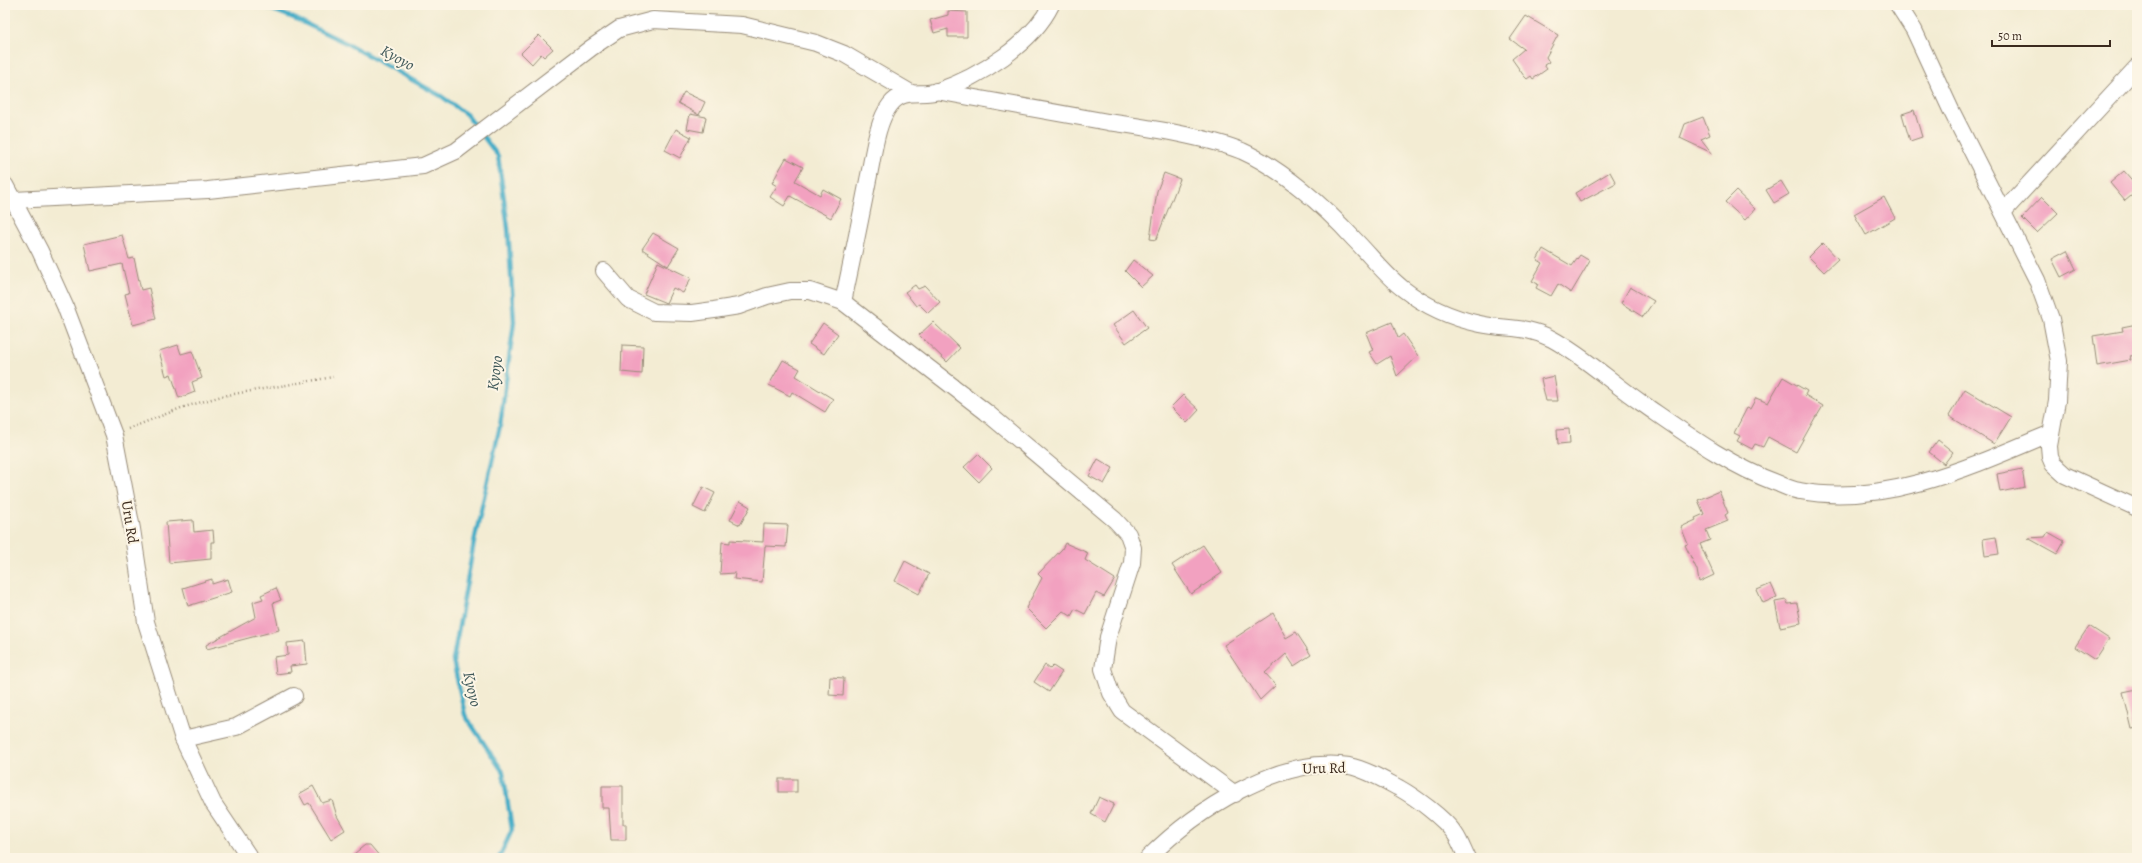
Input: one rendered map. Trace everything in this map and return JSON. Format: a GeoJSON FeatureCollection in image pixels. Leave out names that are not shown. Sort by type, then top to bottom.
{"type":"FeatureCollection","features":[{"type":"Feature","properties":{"kind":"street"},"geometry":{"type":"LineString","coordinates":[[936,92],[996,62],[1025,41],[1044,20],[1051,5]]}},
{"type":"Feature","properties":{"kind":"street"},"geometry":{"type":"LineString","coordinates":[[1898,5],[1914,30],[1951,110],[2038,280],[2051,319],[2058,361],[2057,401],[2051,433],[2050,457],[2053,464],[2065,474],[2137,508]]}},
{"type":"Feature","properties":{"kind":"street"},"geometry":{"type":"LineString","coordinates":[[14,200],[208,190],[423,166],[456,151],[472,140],[591,48],[619,29],[653,20],[742,25],[816,43],[844,54],[911,92]]}},
{"type":"Feature","properties":{"kind":"street"},"geometry":{"type":"LineString","coordinates":[[2003,212],[2137,67]]}},
{"type":"Feature","properties":{"kind":"street"},"geometry":{"type":"LineString","coordinates":[[843,302],[878,135],[890,105],[898,98],[911,92],[936,92],[1142,127],[1196,138],[1241,151],[1272,168],[1314,200],[1351,235],[1400,287],[1426,304],[1449,316],[1483,325],[1521,327],[1546,336],[1577,353],[1639,402],[1749,473],[1798,491],[1840,494],[1898,488],[1970,467],[2051,433]]}},
{"type":"Feature","properties":{"kind":"street","name":"Uru Rd"},"geometry":{"type":"LineString","coordinates":[[5,185],[14,200],[65,306],[114,435],[132,528],[146,622],[183,739],[213,803],[250,858]]}},
{"type":"Feature","properties":{"kind":"street"},"geometry":{"type":"LineString","coordinates":[[604,271],[628,299],[654,312],[692,313],[714,310],[739,306],[767,296],[790,291],[810,291],[843,302],[986,412],[1115,520],[1128,534],[1133,548],[1132,563],[1108,637],[1103,669],[1111,693],[1122,711],[1235,794]]}},
{"type":"Feature","properties":{"kind":"street"},"geometry":{"type":"LineString","coordinates":[[183,739],[236,727],[294,696]]}},
{"type":"Feature","properties":{"kind":"street","name":"Uru Rd"},"geometry":{"type":"LineString","coordinates":[[1148,858],[1159,847],[1207,810],[1271,776],[1307,766],[1349,766],[1383,780],[1417,798],[1455,833],[1467,858]]}},
{"type":"Feature","properties":{"kind":"path"},"geometry":{"type":"LineString","coordinates":[[114,435],[181,408],[222,396],[333,377]]}},
{"type":"Feature","properties":{"kind":"building"},"geometry":{"type":"Polygon","coordinates":[[[948,11],[967,12],[967,37],[948,37],[948,29],[934,33],[930,20],[948,15],[948,11]]]}},
{"type":"Feature","properties":{"kind":"building"},"geometry":{"type":"Polygon","coordinates":[[[1526,16],[1558,35],[1546,57],[1549,62],[1544,65],[1547,69],[1533,79],[1531,76],[1527,79],[1512,59],[1524,49],[1510,39],[1526,16]]]}},
{"type":"Feature","properties":{"kind":"building"},"geometry":{"type":"Polygon","coordinates":[[[539,35],[553,49],[544,57],[541,54],[532,64],[521,53],[539,35]]]}},
{"type":"Feature","properties":{"kind":"building"},"geometry":{"type":"Polygon","coordinates":[[[684,92],[705,102],[699,115],[678,103],[684,92]]]}},
{"type":"Feature","properties":{"kind":"building"},"geometry":{"type":"Polygon","coordinates":[[[1914,110],[1922,137],[1910,141],[1902,114],[1914,110]]]}},
{"type":"Feature","properties":{"kind":"building"},"geometry":{"type":"Polygon","coordinates":[[[690,114],[706,117],[703,132],[687,129],[690,114]]]}},
{"type":"Feature","properties":{"kind":"building"},"geometry":{"type":"Polygon","coordinates":[[[1703,117],[1710,135],[1701,139],[1712,153],[1680,138],[1685,124],[1703,117]]]}},
{"type":"Feature","properties":{"kind":"building"},"geometry":{"type":"Polygon","coordinates":[[[676,129],[691,137],[680,158],[665,150],[676,129]]]}},
{"type":"Feature","properties":{"kind":"building"},"geometry":{"type":"Polygon","coordinates":[[[786,158],[803,167],[795,181],[820,195],[823,189],[841,199],[831,218],[790,196],[784,206],[770,197],[777,186],[772,183],[786,158]]]}},
{"type":"Feature","properties":{"kind":"building"},"geometry":{"type":"Polygon","coordinates":[[[2124,171],[2137,186],[2137,191],[2125,201],[2110,183],[2124,171]]]}},
{"type":"Feature","properties":{"kind":"building"},"geometry":{"type":"Polygon","coordinates":[[[1610,172],[1616,183],[1580,202],[1575,193],[1610,172]]]}},
{"type":"Feature","properties":{"kind":"building"},"geometry":{"type":"Polygon","coordinates":[[[1164,173],[1180,179],[1156,240],[1150,239],[1157,191],[1164,173]]]}},
{"type":"Feature","properties":{"kind":"building"},"geometry":{"type":"Polygon","coordinates":[[[1781,181],[1789,194],[1774,203],[1766,190],[1781,181]]]}},
{"type":"Feature","properties":{"kind":"building"},"geometry":{"type":"Polygon","coordinates":[[[1736,191],[1755,209],[1745,220],[1725,202],[1736,191]]]}},
{"type":"Feature","properties":{"kind":"building"},"geometry":{"type":"Polygon","coordinates":[[[1884,197],[1895,218],[1866,235],[1854,214],[1884,197]]]}},
{"type":"Feature","properties":{"kind":"building"},"geometry":{"type":"Polygon","coordinates":[[[2042,197],[2058,213],[2037,233],[2022,218],[2042,197]]]}},
{"type":"Feature","properties":{"kind":"building"},"geometry":{"type":"Polygon","coordinates":[[[653,233],[679,248],[668,266],[642,249],[653,233]]]}},
{"type":"Feature","properties":{"kind":"building"},"geometry":{"type":"Polygon","coordinates":[[[122,235],[129,259],[134,258],[141,290],[149,288],[156,319],[133,325],[125,294],[129,293],[122,264],[90,271],[84,244],[122,235]]]}},
{"type":"Feature","properties":{"kind":"building"},"geometry":{"type":"Polygon","coordinates":[[[1823,243],[1838,259],[1824,272],[1809,257],[1823,243]]]}},
{"type":"Feature","properties":{"kind":"building"},"geometry":{"type":"Polygon","coordinates":[[[1543,249],[1572,266],[1580,255],[1590,261],[1571,293],[1558,284],[1551,296],[1536,288],[1538,284],[1532,281],[1542,263],[1537,260],[1543,249]]]}},
{"type":"Feature","properties":{"kind":"building"},"geometry":{"type":"Polygon","coordinates":[[[2067,251],[2076,269],[2061,277],[2052,259],[2067,251]]]}},
{"type":"Feature","properties":{"kind":"building"},"geometry":{"type":"Polygon","coordinates":[[[1133,260],[1153,276],[1141,287],[1125,271],[1133,260]]]}},
{"type":"Feature","properties":{"kind":"building"},"geometry":{"type":"Polygon","coordinates":[[[658,262],[691,278],[683,293],[673,288],[666,303],[644,294],[658,262]]]}},
{"type":"Feature","properties":{"kind":"building"},"geometry":{"type":"Polygon","coordinates":[[[915,285],[918,289],[925,286],[940,302],[928,313],[919,304],[916,306],[905,292],[915,285]]]}},
{"type":"Feature","properties":{"kind":"building"},"geometry":{"type":"Polygon","coordinates":[[[1630,287],[1654,301],[1643,317],[1621,303],[1630,287]]]}},
{"type":"Feature","properties":{"kind":"building"},"geometry":{"type":"Polygon","coordinates":[[[1134,310],[1147,328],[1126,343],[1113,325],[1134,310]]]}},
{"type":"Feature","properties":{"kind":"building"},"geometry":{"type":"Polygon","coordinates":[[[933,322],[960,348],[947,362],[919,335],[933,322]]]}},
{"type":"Feature","properties":{"kind":"building"},"geometry":{"type":"Polygon","coordinates":[[[1392,322],[1398,338],[1403,334],[1418,356],[1397,376],[1390,356],[1377,364],[1369,352],[1373,350],[1366,333],[1392,322]]]}},
{"type":"Feature","properties":{"kind":"building"},"geometry":{"type":"Polygon","coordinates":[[[823,323],[838,334],[824,354],[809,344],[823,323]]]}},
{"type":"Feature","properties":{"kind":"building"},"geometry":{"type":"Polygon","coordinates":[[[2137,324],[2137,355],[2130,356],[2131,360],[2097,366],[2093,336],[2123,331],[2122,327],[2137,324]]]}},
{"type":"Feature","properties":{"kind":"building"},"geometry":{"type":"Polygon","coordinates":[[[178,345],[181,354],[192,351],[202,378],[192,382],[195,392],[179,398],[171,374],[166,376],[159,351],[178,345]]]}},
{"type":"Feature","properties":{"kind":"building"},"geometry":{"type":"Polygon","coordinates":[[[622,345],[643,346],[642,374],[621,372],[622,345]]]}},
{"type":"Feature","properties":{"kind":"building"},"geometry":{"type":"Polygon","coordinates":[[[783,360],[800,369],[796,376],[833,399],[825,412],[792,392],[790,396],[769,385],[783,360]]]}},
{"type":"Feature","properties":{"kind":"building"},"geometry":{"type":"Polygon","coordinates":[[[1554,376],[1558,401],[1546,401],[1541,379],[1554,376]]]}},
{"type":"Feature","properties":{"kind":"building"},"geometry":{"type":"Polygon","coordinates":[[[1783,377],[1807,391],[1805,395],[1823,406],[1796,452],[1768,437],[1763,447],[1755,444],[1752,449],[1737,441],[1740,436],[1734,433],[1747,408],[1750,409],[1756,398],[1768,403],[1783,377]]]}},
{"type":"Feature","properties":{"kind":"building"},"geometry":{"type":"Polygon","coordinates":[[[1965,389],[2011,417],[1994,444],[1949,416],[1965,389]]]}},
{"type":"Feature","properties":{"kind":"building"},"geometry":{"type":"Polygon","coordinates":[[[1183,395],[1199,410],[1187,423],[1171,407],[1183,395]]]}},
{"type":"Feature","properties":{"kind":"building"},"geometry":{"type":"Polygon","coordinates":[[[1569,429],[1570,443],[1558,444],[1557,430],[1569,429]]]}},
{"type":"Feature","properties":{"kind":"building"},"geometry":{"type":"Polygon","coordinates":[[[1938,440],[1953,452],[1944,464],[1929,452],[1938,440]]]}},
{"type":"Feature","properties":{"kind":"building"},"geometry":{"type":"Polygon","coordinates":[[[978,454],[992,468],[979,482],[964,467],[978,454]]]}},
{"type":"Feature","properties":{"kind":"building"},"geometry":{"type":"Polygon","coordinates":[[[1098,459],[1113,468],[1104,484],[1089,476],[1098,459]]]}},
{"type":"Feature","properties":{"kind":"building"},"geometry":{"type":"Polygon","coordinates":[[[2022,469],[2025,487],[2000,492],[1997,474],[2022,469]]]}},
{"type":"Feature","properties":{"kind":"building"},"geometry":{"type":"Polygon","coordinates":[[[703,487],[715,493],[705,513],[693,507],[703,487]]]}},
{"type":"Feature","properties":{"kind":"building"},"geometry":{"type":"Polygon","coordinates":[[[1719,491],[1728,513],[1725,515],[1728,521],[1706,530],[1710,540],[1700,544],[1714,575],[1699,582],[1697,570],[1685,545],[1688,544],[1681,527],[1696,520],[1695,518],[1704,514],[1698,500],[1719,491]]]}},
{"type":"Feature","properties":{"kind":"building"},"geometry":{"type":"Polygon","coordinates":[[[740,501],[750,507],[740,525],[730,520],[740,501]]]}},
{"type":"Feature","properties":{"kind":"building"},"geometry":{"type":"Polygon","coordinates":[[[193,520],[194,532],[213,530],[214,542],[211,542],[211,559],[169,563],[166,522],[193,520]]]}},
{"type":"Feature","properties":{"kind":"building"},"geometry":{"type":"Polygon","coordinates":[[[764,524],[788,525],[786,547],[765,546],[762,582],[734,579],[735,573],[720,574],[722,542],[730,543],[730,540],[763,542],[764,524]]]}},
{"type":"Feature","properties":{"kind":"building"},"geometry":{"type":"Polygon","coordinates":[[[2048,532],[2064,541],[2057,554],[2028,538],[2045,537],[2048,532]]]}},
{"type":"Feature","properties":{"kind":"building"},"geometry":{"type":"Polygon","coordinates":[[[1996,537],[1999,554],[1985,556],[1983,539],[1996,537]]]}},
{"type":"Feature","properties":{"kind":"building"},"geometry":{"type":"Polygon","coordinates":[[[1065,543],[1088,553],[1085,560],[1115,579],[1104,597],[1096,593],[1085,614],[1075,609],[1071,616],[1063,611],[1046,628],[1026,608],[1042,578],[1038,574],[1062,549],[1065,543]]]}},
{"type":"Feature","properties":{"kind":"building"},"geometry":{"type":"Polygon","coordinates":[[[1203,545],[1222,573],[1191,594],[1172,565],[1203,545]]]}},
{"type":"Feature","properties":{"kind":"building"},"geometry":{"type":"Polygon","coordinates":[[[905,561],[929,574],[919,594],[895,581],[905,561]]]}},
{"type":"Feature","properties":{"kind":"building"},"geometry":{"type":"Polygon","coordinates":[[[212,579],[212,584],[228,579],[232,592],[188,606],[183,588],[212,579]]]}},
{"type":"Feature","properties":{"kind":"building"},"geometry":{"type":"Polygon","coordinates":[[[1771,584],[1777,597],[1763,603],[1757,590],[1771,584]]]}},
{"type":"Feature","properties":{"kind":"building"},"geometry":{"type":"Polygon","coordinates":[[[276,588],[281,600],[273,603],[279,630],[207,649],[206,645],[256,617],[253,602],[263,599],[261,595],[276,588]]]}},
{"type":"Feature","properties":{"kind":"building"},"geometry":{"type":"Polygon","coordinates":[[[1786,600],[1788,604],[1797,603],[1801,623],[1780,627],[1775,602],[1786,600]]]}},
{"type":"Feature","properties":{"kind":"building"},"geometry":{"type":"Polygon","coordinates":[[[1273,613],[1286,638],[1296,632],[1311,655],[1294,666],[1286,654],[1265,673],[1276,685],[1260,700],[1224,645],[1273,613]]]}},
{"type":"Feature","properties":{"kind":"building"},"geometry":{"type":"Polygon","coordinates":[[[2089,626],[2109,639],[2095,660],[2075,647],[2089,626]]]}},
{"type":"Feature","properties":{"kind":"building"},"geometry":{"type":"Polygon","coordinates":[[[305,641],[307,664],[290,666],[291,672],[276,674],[274,657],[288,655],[287,643],[305,641]]]}},
{"type":"Feature","properties":{"kind":"building"},"geometry":{"type":"Polygon","coordinates":[[[1045,665],[1050,669],[1053,666],[1062,672],[1049,692],[1034,682],[1045,665]]]}},
{"type":"Feature","properties":{"kind":"building"},"geometry":{"type":"Polygon","coordinates":[[[830,677],[844,678],[843,696],[829,695],[830,677]]]}},
{"type":"Feature","properties":{"kind":"building"},"geometry":{"type":"Polygon","coordinates":[[[2137,689],[2137,728],[2132,729],[2123,692],[2137,689]]]}},
{"type":"Feature","properties":{"kind":"building"},"geometry":{"type":"Polygon","coordinates":[[[779,779],[797,779],[797,792],[779,792],[779,779]]]}},
{"type":"Feature","properties":{"kind":"building"},"geometry":{"type":"Polygon","coordinates":[[[313,786],[322,803],[332,800],[337,816],[345,830],[331,839],[309,803],[305,805],[299,794],[313,786]]]}},
{"type":"Feature","properties":{"kind":"building"},"geometry":{"type":"Polygon","coordinates":[[[602,786],[623,786],[623,824],[626,824],[626,840],[611,840],[609,808],[602,808],[602,786]]]}},
{"type":"Feature","properties":{"kind":"building"},"geometry":{"type":"Polygon","coordinates":[[[1099,797],[1114,804],[1105,822],[1091,814],[1099,797]]]}},
{"type":"Feature","properties":{"kind":"building"},"geometry":{"type":"Polygon","coordinates":[[[365,845],[370,845],[381,858],[349,858],[365,845]]]}},
{"type":"Feature","properties":{"kind":"waterway","name":"Kyoyo"},"geometry":{"type":"LineString","coordinates":[[260,5],[296,19],[346,43],[441,96],[467,115],[498,156],[508,228],[514,322],[500,426],[474,542],[453,660],[465,715],[503,772],[512,830],[499,858]]}}]}
